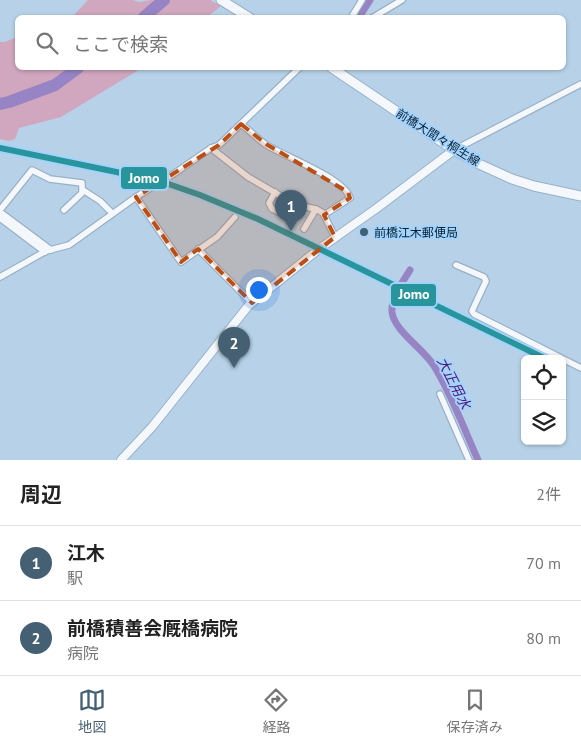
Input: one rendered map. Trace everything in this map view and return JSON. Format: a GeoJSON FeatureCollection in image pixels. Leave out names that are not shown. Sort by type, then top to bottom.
{"type":"FeatureCollection","features":[{"type":"Feature","properties":{"kind":"main road"},"geometry":{"type":"LineString","coordinates":[[221,0],[245,15]]}},
{"type":"Feature","properties":{"kind":"main road","name":"前橋大間々桐生線"},"geometry":{"type":"LineString","coordinates":[[336,70],[454,150],[479,164],[512,179],[534,186],[581,196]]}},
{"type":"Feature","properties":{"kind":"street"},"geometry":{"type":"LineString","coordinates":[[353,15],[362,0]]}},
{"type":"Feature","properties":{"kind":"street"},"geometry":{"type":"LineString","coordinates":[[377,15],[402,0]]}},
{"type":"Feature","properties":{"kind":"street"},"geometry":{"type":"LineString","coordinates":[[0,276],[48,251],[69,245],[136,197],[211,148],[219,145],[297,70]]}},
{"type":"Feature","properties":{"kind":"street"},"geometry":{"type":"LineString","coordinates":[[121,460],[152,427],[237,318],[252,303],[335,237],[454,150],[581,84]]}},
{"type":"Feature","properties":{"kind":"street"},"geometry":{"type":"LineString","coordinates":[[241,124],[266,144],[328,178],[348,192],[350,198],[324,216]]}},
{"type":"Feature","properties":{"kind":"street"},"geometry":{"type":"LineString","coordinates":[[211,148],[248,177],[296,204],[316,209],[324,216],[335,237]]}},
{"type":"Feature","properties":{"kind":"street"},"geometry":{"type":"LineString","coordinates":[[48,251],[0,211],[32,170],[50,179],[82,183],[82,193],[64,210]]}},
{"type":"Feature","properties":{"kind":"street"},"geometry":{"type":"LineString","coordinates":[[83,190],[100,201],[112,213]]}},
{"type":"Feature","properties":{"kind":"street"},"geometry":{"type":"LineString","coordinates":[[275,192],[269,203],[272,209],[290,217],[296,216],[301,206]]}},
{"type":"Feature","properties":{"kind":"street"},"geometry":{"type":"LineString","coordinates":[[136,197],[182,262],[198,249],[217,238],[235,217]]}},
{"type":"Feature","properties":{"kind":"street"},"geometry":{"type":"LineString","coordinates":[[304,229],[316,209]]}},
{"type":"Feature","properties":{"kind":"street"},"geometry":{"type":"LineString","coordinates":[[0,216],[0,218],[48,251]]}},
{"type":"Feature","properties":{"kind":"street"},"geometry":{"type":"LineString","coordinates":[[198,249],[252,303]]}},
{"type":"Feature","properties":{"kind":"street"},"geometry":{"type":"LineString","coordinates":[[456,265],[484,277],[486,281],[472,311],[474,314],[581,368]]}},
{"type":"Feature","properties":{"kind":"street"},"geometry":{"type":"LineString","coordinates":[[440,394],[469,460]]}},
{"type":"Feature","properties":{"kind":"highlighted area"},"geometry":{"type":"Polygon","coordinates":[[[241,124],[266,144],[348,192],[350,198],[324,215],[335,237],[252,303],[198,249],[181,262],[136,197],[219,145],[241,124]]]}},
{"type":"Feature","properties":{"kind":"shaded area"},"geometry":{"type":"Polygon","coordinates":[[[88,0],[132,0],[140,2],[151,0],[210,0],[221,6],[210,15],[74,15],[88,0]]]}},
{"type":"Feature","properties":{"kind":"shaded area"},"geometry":{"type":"Polygon","coordinates":[[[15,38],[15,70],[139,70],[61,117],[19,128],[15,139],[9,141],[0,139],[0,42],[15,38]]]}},
{"type":"Feature","properties":{"kind":"waterway"},"geometry":{"type":"LineString","coordinates":[[146,15],[164,0]]}},
{"type":"Feature","properties":{"kind":"waterway","name":"大正用水"},"geometry":{"type":"LineString","coordinates":[[361,14],[370,0]]}},
{"type":"Feature","properties":{"kind":"waterway"},"geometry":{"type":"LineString","coordinates":[[0,104],[55,85],[75,70]]}},
{"type":"Feature","properties":{"kind":"waterway","name":"大正用水"},"geometry":{"type":"LineString","coordinates":[[410,270],[393,301],[392,312],[394,319],[434,366],[452,400],[478,460]]}},
{"type":"Feature","properties":{"kind":"transit line","name":"Jomo"},"geometry":{"type":"LineString","coordinates":[[0,148],[160,181],[200,195],[258,219],[538,355]]}},
{"type":"Feature","properties":{"kind":"place","name":"江木"},"geometry":{"type":"Point","coordinates":[291,231]}},
{"type":"Feature","properties":{"kind":"place","name":"前橋江木郵便局"},"geometry":{"type":"Point","coordinates":[364,232]}},
{"type":"Feature","properties":{"kind":"place","name":"前橋積善会厩橋病院"},"geometry":{"type":"Point","coordinates":[234,368]}}]}
